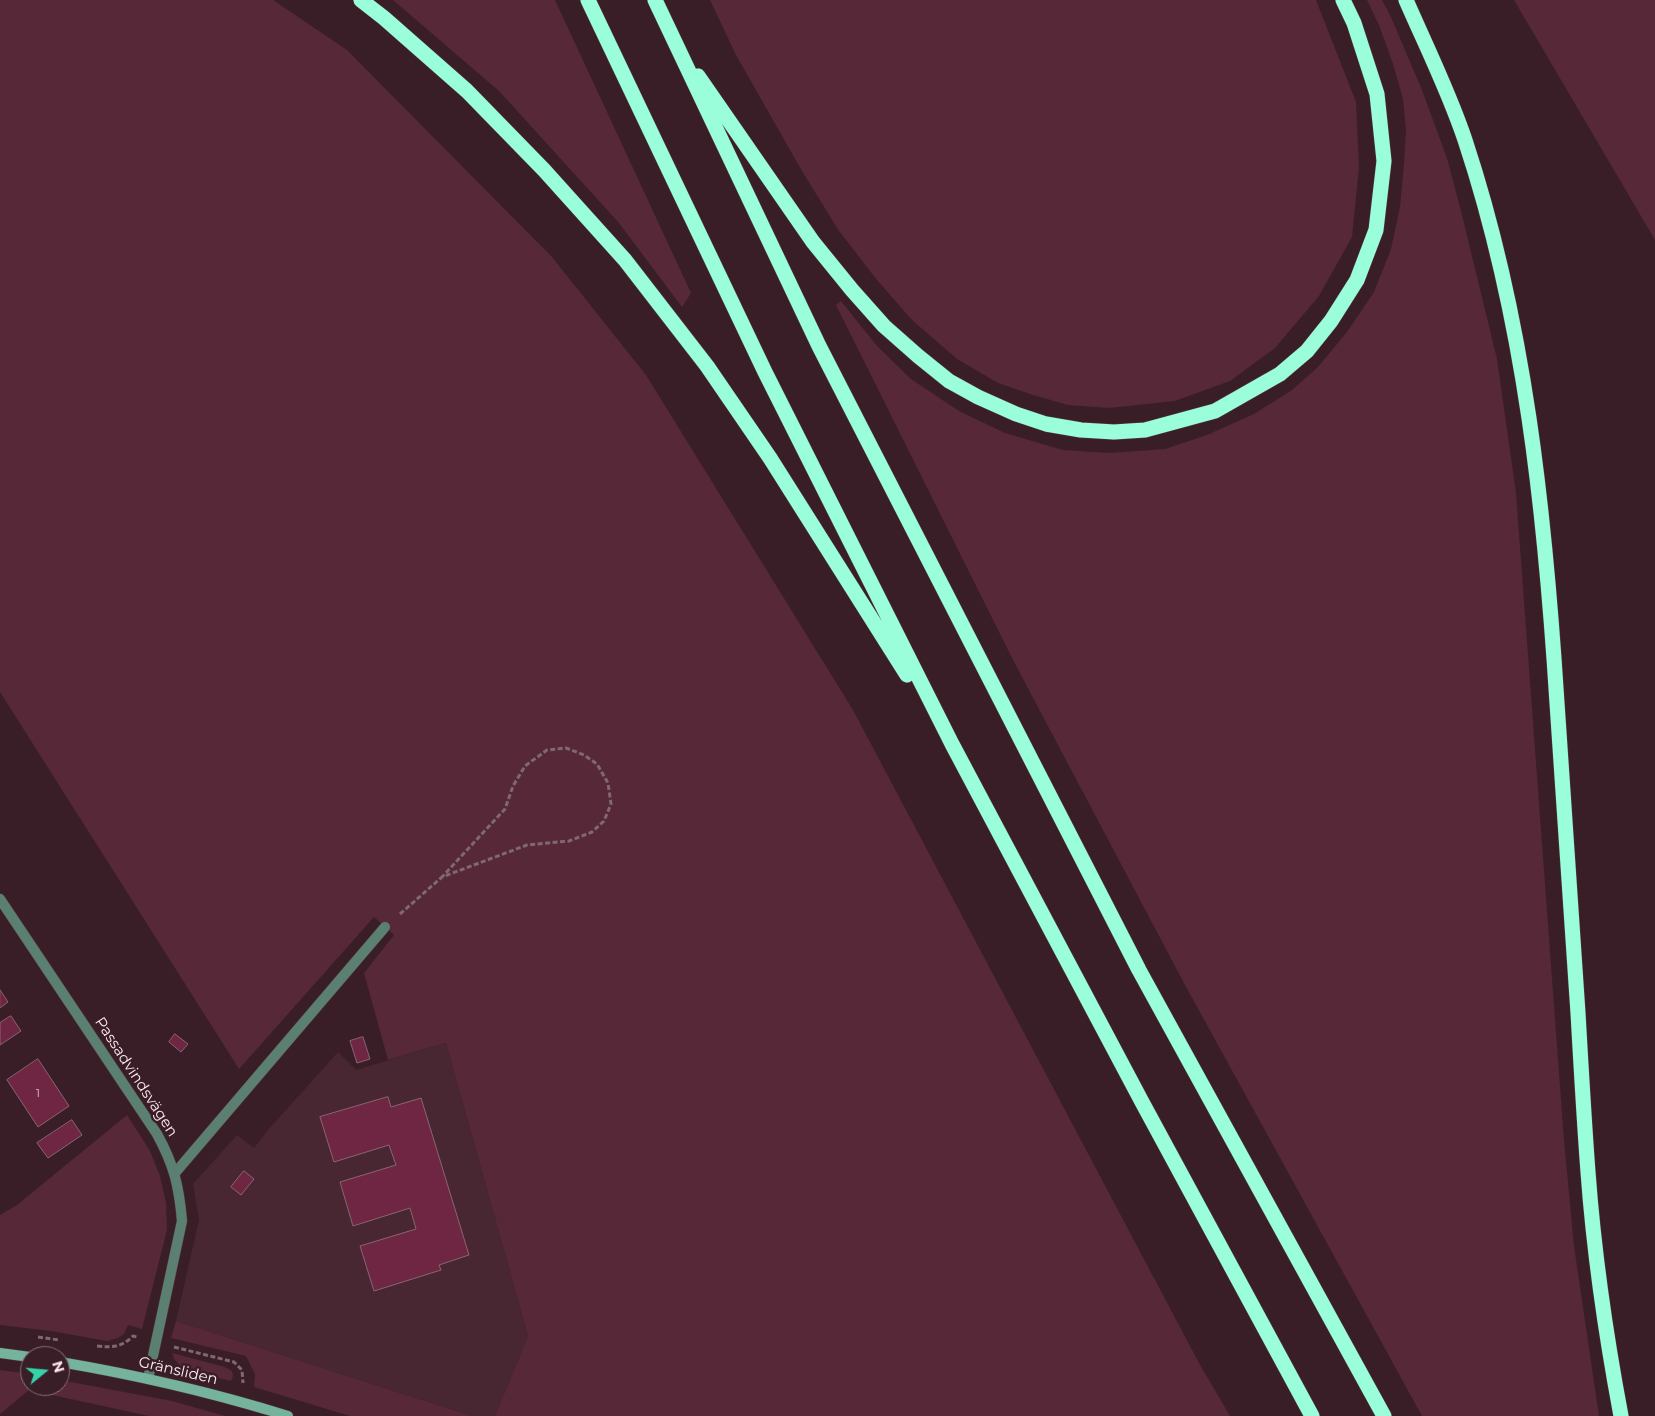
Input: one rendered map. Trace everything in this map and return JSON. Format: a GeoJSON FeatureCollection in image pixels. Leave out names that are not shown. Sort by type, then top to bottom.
{"type":"FeatureCollection","features":[{"type":"Feature","properties":{"kind":"highway"},"geometry":{"type":"LineString","coordinates":[[361,0],[467,91],[544,170],[625,260],[707,366],[764,450],[952,744]]}},
{"type":"Feature","properties":{"kind":"highway"},"geometry":{"type":"LineString","coordinates":[[588,0],[765,372],[952,744],[1142,1102],[1312,1416]]}},
{"type":"Feature","properties":{"kind":"highway"},"geometry":{"type":"LineString","coordinates":[[654,0],[819,346],[1139,970],[1384,1416]]}},
{"type":"Feature","properties":{"kind":"highway"},"geometry":{"type":"LineString","coordinates":[[672,39],[813,242],[884,326],[918,356],[949,381],[978,397],[1016,414],[1046,424],[1082,430],[1122,432],[1145,430],[1215,411],[1280,374],[1307,351],[1331,321],[1357,280],[1376,230],[1384,161],[1378,94],[1354,22],[1343,0]]}},
{"type":"Feature","properties":{"kind":"highway"},"geometry":{"type":"LineString","coordinates":[[1406,0],[1464,138],[1508,296],[1525,392],[1540,501],[1553,635],[1588,1174],[1600,1284],[1621,1416]]}},
{"type":"Feature","properties":{"kind":"street","name":"Passadvindsvägen"},"geometry":{"type":"LineString","coordinates":[[0,899],[157,1134],[167,1152],[175,1173],[182,1221],[148,1379]]}},
{"type":"Feature","properties":{"kind":"street"},"geometry":{"type":"LineString","coordinates":[[175,1173],[386,927]]}},
{"type":"Feature","properties":{"kind":"street"},"geometry":{"type":"LineString","coordinates":[[0,1353],[20,1356]]}},
{"type":"Feature","properties":{"kind":"street","name":"Gränsliden"},"geometry":{"type":"LineString","coordinates":[[70,1364],[148,1379],[241,1402],[288,1416]]}},
{"type":"Feature","properties":{"kind":"path"},"geometry":{"type":"LineString","coordinates":[[386,927],[442,877],[505,809],[513,786],[525,766],[546,750],[566,748],[584,754],[597,764],[608,783],[611,804],[604,821],[592,832],[569,841],[527,845],[442,877]]}},
{"type":"Feature","properties":{"kind":"path"},"geometry":{"type":"LineString","coordinates":[[30,1335],[68,1341]]}},
{"type":"Feature","properties":{"kind":"path"},"geometry":{"type":"LineString","coordinates":[[97,1346],[113,1348],[127,1342],[133,1336],[234,1362],[242,1370],[241,1402]]}},
{"type":"Feature","properties":{"kind":"shaded area"},"geometry":{"type":"Polygon","coordinates":[[[0,0],[273,0],[347,50],[552,257],[646,375],[853,710],[1199,1363],[1230,1416],[495,1416],[528,1336],[446,1043],[388,1060],[364,973],[394,935],[374,917],[239,1069],[0,692],[0,0]]]}},
{"type":"Feature","properties":{"kind":"shaded area"},"geometry":{"type":"Polygon","coordinates":[[[393,0],[555,0],[691,293],[682,307],[619,223],[499,91],[393,0]]]}},
{"type":"Feature","properties":{"kind":"shaded area"},"geometry":{"type":"Polygon","coordinates":[[[710,0],[1316,0],[1356,102],[1359,167],[1352,237],[1319,296],[1275,348],[1230,381],[1175,401],[1109,408],[1068,405],[998,383],[957,359],[912,320],[877,280],[839,231],[802,171],[736,55],[710,0]]]}},
{"type":"Feature","properties":{"kind":"shaded area"},"geometry":{"type":"Polygon","coordinates":[[[1367,0],[1382,0],[1391,17],[1422,90],[1447,158],[1497,359],[1516,493],[1564,1140],[1574,1246],[1599,1416],[1422,1416],[1185,985],[1013,660],[836,305],[841,301],[877,346],[911,379],[959,411],[1005,433],[1063,450],[1110,453],[1165,449],[1207,435],[1254,414],[1292,390],[1318,367],[1347,332],[1374,292],[1391,249],[1400,207],[1406,130],[1403,99],[1393,64],[1379,25],[1367,0]]]}},
{"type":"Feature","properties":{"kind":"shaded area"},"geometry":{"type":"Polygon","coordinates":[[[1514,0],[1655,0],[1655,240],[1514,0]]]}},
{"type":"Feature","properties":{"kind":"shaded area"},"geometry":{"type":"Polygon","coordinates":[[[446,1043],[528,1336],[495,1416],[472,1416],[176,1321],[199,1220],[193,1184],[237,1135],[254,1148],[338,1052],[356,1070],[446,1043]]]}},
{"type":"Feature","properties":{"kind":"shaded area"},"geometry":{"type":"Polygon","coordinates":[[[127,1115],[150,1151],[160,1176],[166,1203],[167,1230],[142,1329],[128,1325],[124,1334],[107,1341],[51,1331],[0,1325],[0,1215],[17,1205],[127,1115]]]}},
{"type":"Feature","properties":{"kind":"shaded area"},"geometry":{"type":"Polygon","coordinates":[[[176,1321],[472,1416],[350,1416],[254,1387],[255,1374],[246,1356],[171,1338],[176,1321]]]}},
{"type":"Feature","properties":{"kind":"shaded area"},"geometry":{"type":"Polygon","coordinates":[[[172,1353],[225,1367],[232,1371],[231,1381],[184,1370],[174,1359],[172,1353]]]}},
{"type":"Feature","properties":{"kind":"shaded area"},"geometry":{"type":"Polygon","coordinates":[[[0,1370],[20,1373],[20,1396],[22,1396],[0,1414],[0,1370]]]}},
{"type":"Feature","properties":{"kind":"shaded area"},"geometry":{"type":"Polygon","coordinates":[[[70,1382],[172,1401],[225,1416],[149,1416],[57,1396],[70,1396],[70,1382]]]}},
{"type":"Feature","properties":{"kind":"building"},"geometry":{"type":"Polygon","coordinates":[[[0,990],[8,1002],[0,1008],[0,990]]]}},
{"type":"Feature","properties":{"kind":"building"},"geometry":{"type":"Polygon","coordinates":[[[11,1016],[21,1031],[0,1045],[0,1023],[11,1016]]]}},
{"type":"Feature","properties":{"kind":"building"},"geometry":{"type":"Polygon","coordinates":[[[175,1034],[188,1044],[181,1052],[169,1042],[175,1034]]]}},
{"type":"Feature","properties":{"kind":"building"},"geometry":{"type":"Polygon","coordinates":[[[363,1037],[370,1059],[357,1063],[350,1041],[363,1037]]]}},
{"type":"Feature","properties":{"kind":"building"},"geometry":{"type":"Polygon","coordinates":[[[38,1059],[69,1106],[38,1127],[7,1080],[38,1059]]]}},
{"type":"Feature","properties":{"kind":"building"},"geometry":{"type":"Polygon","coordinates":[[[388,1097],[391,1107],[421,1098],[469,1255],[439,1265],[441,1270],[374,1291],[360,1246],[416,1229],[410,1208],[353,1226],[340,1182],[396,1165],[389,1145],[334,1162],[320,1117],[388,1097]]]}},
{"type":"Feature","properties":{"kind":"building"},"geometry":{"type":"Polygon","coordinates":[[[72,1120],[82,1135],[48,1158],[37,1143],[72,1120]]]}},
{"type":"Feature","properties":{"kind":"building"},"geometry":{"type":"Polygon","coordinates":[[[244,1171],[254,1179],[241,1195],[231,1187],[244,1171]]]}}]}
